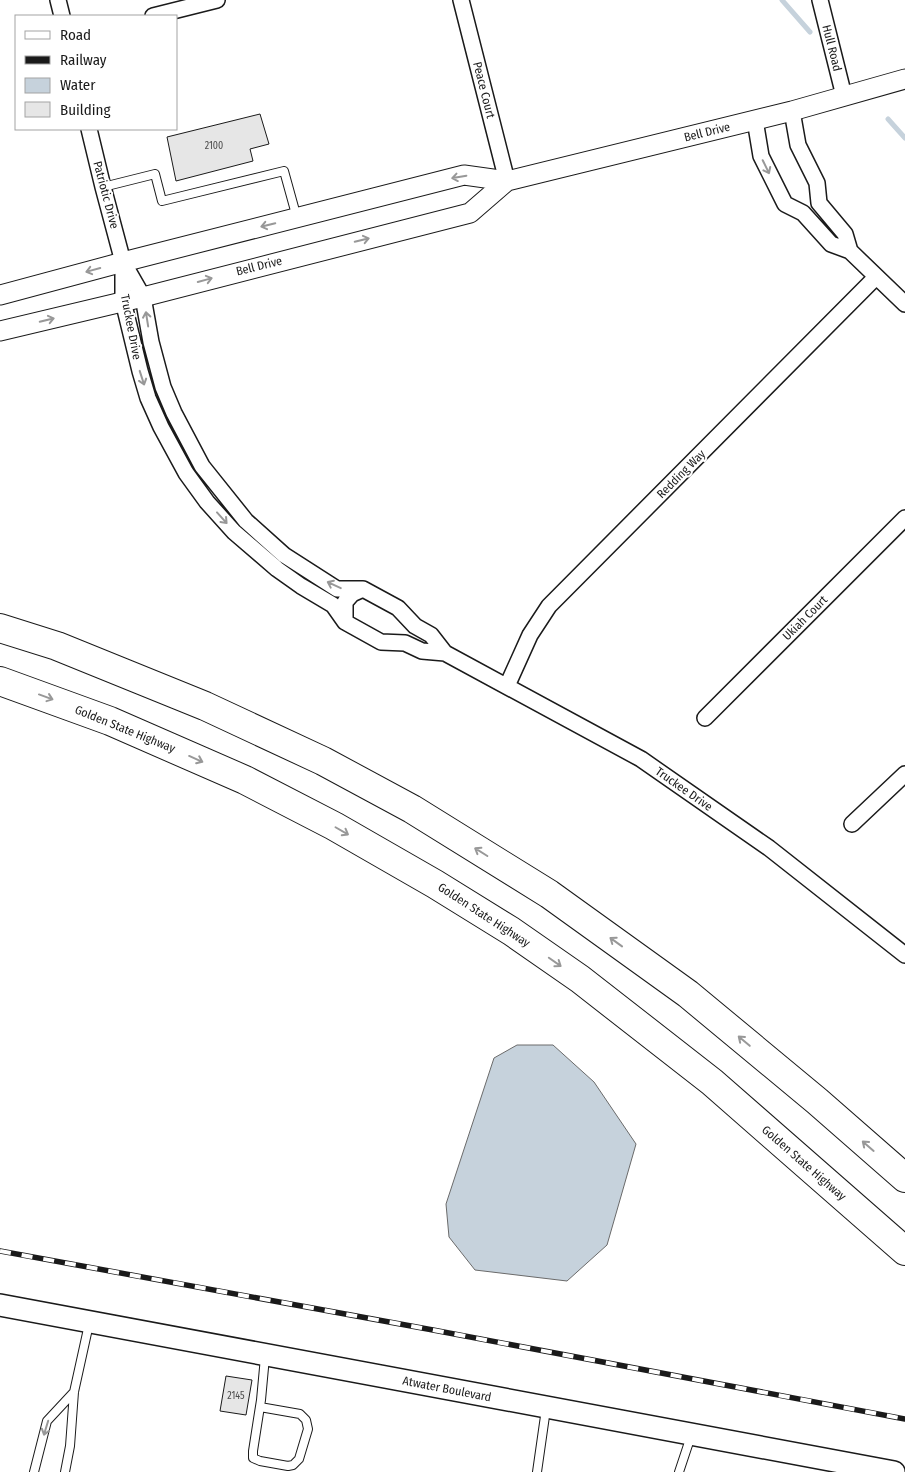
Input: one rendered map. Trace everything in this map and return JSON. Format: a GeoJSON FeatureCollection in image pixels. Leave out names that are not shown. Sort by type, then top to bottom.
{"type":"FeatureCollection","features":[{"type":"Feature","properties":{"kind":"highway"},"geometry":{"type":"LineString","coordinates":[[0,628],[57,646],[205,706],[322,761],[412,809],[549,894],[688,994],[905,1178]]}},
{"type":"Feature","properties":{"kind":"highway","name":"Golden State Highway"},"geometry":{"type":"LineString","coordinates":[[0,681],[110,721],[245,780],[334,826],[435,884],[496,922],[580,979],[712,1082],[905,1251]]}},
{"type":"Feature","properties":{"kind":"main road","name":"Atwater Boulevard"},"geometry":{"type":"LineString","coordinates":[[0,1305],[691,1434],[833,1464],[894,1472]]}},
{"type":"Feature","properties":{"kind":"street"},"geometry":{"type":"LineString","coordinates":[[58,0],[62,15]]}},
{"type":"Feature","properties":{"kind":"street"},"geometry":{"type":"LineString","coordinates":[[157,15],[217,0]]}},
{"type":"Feature","properties":{"kind":"street","name":"Peace Court"},"geometry":{"type":"LineString","coordinates":[[461,0],[507,181]]}},
{"type":"Feature","properties":{"kind":"street","name":"Hull Road"},"geometry":{"type":"LineString","coordinates":[[820,0],[844,96]]}},
{"type":"Feature","properties":{"kind":"street","name":"Bell Drive"},"geometry":{"type":"LineString","coordinates":[[0,295],[464,176],[507,181],[792,111],[905,79]]}},
{"type":"Feature","properties":{"kind":"street"},"geometry":{"type":"LineString","coordinates":[[792,111],[798,145],[817,183],[819,203],[845,234],[850,251]]}},
{"type":"Feature","properties":{"kind":"street"},"geometry":{"type":"LineString","coordinates":[[755,120],[761,156],[785,204],[803,213],[831,244],[850,251],[905,304]]}},
{"type":"Feature","properties":{"kind":"street","name":"Patriotic Drive"},"geometry":{"type":"LineString","coordinates":[[89,130],[102,187],[124,262]]}},
{"type":"Feature","properties":{"kind":"street","name":"Bell Drive"},"geometry":{"type":"LineString","coordinates":[[0,331],[470,212],[507,181]]}},
{"type":"Feature","properties":{"kind":"street"},"geometry":{"type":"LineString","coordinates":[[803,213],[814,211],[819,203]]}},
{"type":"Feature","properties":{"kind":"street","name":"Truckee Drive"},"geometry":{"type":"LineString","coordinates":[[124,262],[144,296],[151,342],[163,388],[174,413],[202,466],[246,521],[259,544],[277,569],[333,605],[345,622],[381,642],[405,643],[422,651],[445,653],[641,759],[769,848],[905,955]]}},
{"type":"Feature","properties":{"kind":"street","name":"Truckee Drive"},"geometry":{"type":"LineString","coordinates":[[124,262],[123,301],[148,398],[161,427],[186,473],[207,502],[234,532],[284,555],[337,589],[363,589],[398,608],[415,626],[431,635],[445,653]]}},
{"type":"Feature","properties":{"kind":"street","name":"Redding Way"},"geometry":{"type":"LineString","coordinates":[[507,686],[530,635],[549,606],[876,277]]}},
{"type":"Feature","properties":{"kind":"street"},"geometry":{"type":"LineString","coordinates":[[173,450],[190,442]]}},
{"type":"Feature","properties":{"kind":"street","name":"Ukiah Court"},"geometry":{"type":"LineString","coordinates":[[705,718],[905,518]]}},
{"type":"Feature","properties":{"kind":"street"},"geometry":{"type":"LineString","coordinates":[[345,622],[345,602],[352,594],[363,589]]}},
{"type":"Feature","properties":{"kind":"street"},"geometry":{"type":"LineString","coordinates":[[381,642],[393,638],[401,631],[403,622],[398,608]]}},
{"type":"Feature","properties":{"kind":"street"},"geometry":{"type":"LineString","coordinates":[[852,824],[905,774]]}},
{"type":"Feature","properties":{"kind":"lane"},"geometry":{"type":"LineString","coordinates":[[102,187],[155,174],[162,201],[284,171],[298,218]]}},
{"type":"Feature","properties":{"kind":"lane"},"geometry":{"type":"LineString","coordinates":[[65,1472],[70,1446],[74,1392],[90,1322]]}},
{"type":"Feature","properties":{"kind":"lane"},"geometry":{"type":"LineString","coordinates":[[260,1407],[300,1414],[306,1420],[308,1429],[299,1459],[293,1465],[288,1466],[253,1458],[252,1451],[260,1407],[265,1355]]}},
{"type":"Feature","properties":{"kind":"lane"},"geometry":{"type":"LineString","coordinates":[[34,1472],[47,1421],[74,1392]]}},
{"type":"Feature","properties":{"kind":"lane"},"geometry":{"type":"LineString","coordinates":[[537,1472],[547,1408]]}},
{"type":"Feature","properties":{"kind":"lane"},"geometry":{"type":"LineString","coordinates":[[680,1472],[691,1434]]}},
{"type":"Feature","properties":{"kind":"water"},"geometry":{"type":"Polygon","coordinates":[[[517,1045],[553,1045],[594,1082],[636,1144],[607,1245],[567,1281],[475,1270],[449,1237],[446,1204],[494,1058],[517,1045]]]}},
{"type":"Feature","properties":{"kind":"building"},"geometry":{"type":"Polygon","coordinates":[[[260,114],[269,144],[250,149],[253,161],[176,181],[167,137],[260,114]]]}},
{"type":"Feature","properties":{"kind":"building"},"geometry":{"type":"Polygon","coordinates":[[[226,1376],[252,1380],[246,1415],[220,1411],[226,1376]]]}},
{"type":"Feature","properties":{"kind":"waterway"},"geometry":{"type":"LineString","coordinates":[[782,0],[810,32]]}},
{"type":"Feature","properties":{"kind":"waterway"},"geometry":{"type":"LineString","coordinates":[[888,119],[905,138]]}},
{"type":"Feature","properties":{"kind":"railway"},"geometry":{"type":"LineString","coordinates":[[0,1251],[905,1419]]}}]}
